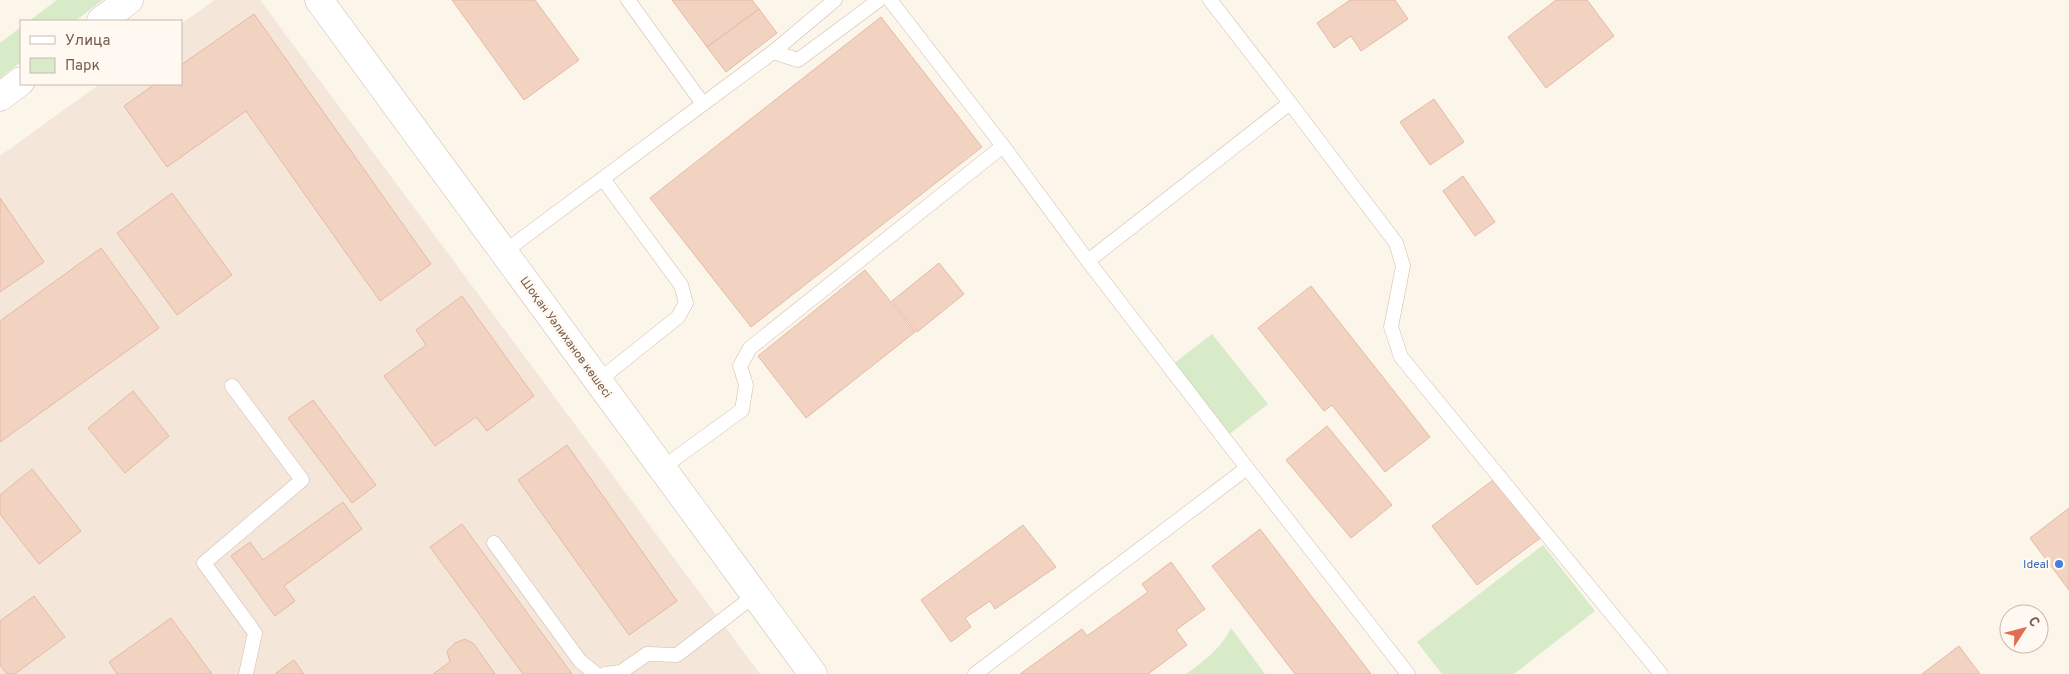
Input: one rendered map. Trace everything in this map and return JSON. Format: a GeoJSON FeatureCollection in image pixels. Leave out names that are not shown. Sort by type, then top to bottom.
{"type":"FeatureCollection","features":[{"type":"Feature","properties":{"kind":"street"},"geometry":{"type":"LineString","coordinates":[[102,20],[129,0]]}},
{"type":"Feature","properties":{"kind":"street","name":"Шоқан Уәлиханов көшесі"},"geometry":{"type":"LineString","coordinates":[[319,0],[813,674]]}},
{"type":"Feature","properties":{"kind":"street"},"geometry":{"type":"LineString","coordinates":[[0,96],[20,82]]}},
{"type":"Feature","properties":{"kind":"lane"},"geometry":{"type":"LineString","coordinates":[[628,0],[704,104]]}},
{"type":"Feature","properties":{"kind":"lane"},"geometry":{"type":"LineString","coordinates":[[504,252],[773,52],[835,0]]}},
{"type":"Feature","properties":{"kind":"lane"},"geometry":{"type":"LineString","coordinates":[[773,52],[798,60],[879,0]]}},
{"type":"Feature","properties":{"kind":"lane"},"geometry":{"type":"LineString","coordinates":[[890,0],[1247,468],[1408,674]]}},
{"type":"Feature","properties":{"kind":"lane"},"geometry":{"type":"LineString","coordinates":[[1210,0],[1396,243],[1403,266],[1391,327],[1401,357],[1661,674]]}},
{"type":"Feature","properties":{"kind":"lane"},"geometry":{"type":"LineString","coordinates":[[1088,261],[1290,103]]}},
{"type":"Feature","properties":{"kind":"lane"},"geometry":{"type":"LineString","coordinates":[[662,468],[742,410],[746,386],[740,366],[750,348],[1003,146]]}},
{"type":"Feature","properties":{"kind":"lane"},"geometry":{"type":"LineString","coordinates":[[598,381],[678,317],[686,303],[681,285],[603,179]]}},
{"type":"Feature","properties":{"kind":"lane"},"geometry":{"type":"LineString","coordinates":[[232,386],[302,480],[204,563],[255,633],[246,674]]}},
{"type":"Feature","properties":{"kind":"lane"},"geometry":{"type":"LineString","coordinates":[[975,674],[1247,468]]}},
{"type":"Feature","properties":{"kind":"lane"},"geometry":{"type":"LineString","coordinates":[[494,543],[580,661],[596,674]]}},
{"type":"Feature","properties":{"kind":"lane"},"geometry":{"type":"LineString","coordinates":[[604,674],[621,672],[647,654],[677,655],[755,595]]}},
{"type":"Feature","properties":{"kind":"shaded area"},"geometry":{"type":"Polygon","coordinates":[[[215,0],[260,0],[760,674],[0,674],[0,156],[99,85],[182,85],[182,23],[215,0]]]}},
{"type":"Feature","properties":{"kind":"green space"},"geometry":{"type":"Polygon","coordinates":[[[57,0],[103,0],[76,20],[30,20],[57,0]]]}},
{"type":"Feature","properties":{"kind":"green space"},"geometry":{"type":"Polygon","coordinates":[[[20,28],[20,63],[0,78],[0,43],[20,28]]]}},
{"type":"Feature","properties":{"kind":"green space"},"geometry":{"type":"Polygon","coordinates":[[[1212,334],[1268,404],[1228,435],[1172,365],[1212,334]]]}},
{"type":"Feature","properties":{"kind":"green space"},"geometry":{"type":"Polygon","coordinates":[[[1543,545],[1595,611],[1514,674],[1442,674],[1417,642],[1543,545]]]}},
{"type":"Feature","properties":{"kind":"green space"},"geometry":{"type":"Polygon","coordinates":[[[1231,628],[1265,674],[1186,674],[1217,648],[1231,628]]]}},
{"type":"Feature","properties":{"kind":"building"},"geometry":{"type":"Polygon","coordinates":[[[452,0],[535,0],[579,60],[524,100],[452,0]]]}},
{"type":"Feature","properties":{"kind":"building"},"geometry":{"type":"Polygon","coordinates":[[[672,0],[752,0],[759,9],[707,47],[672,0]]]}},
{"type":"Feature","properties":{"kind":"building"},"geometry":{"type":"Polygon","coordinates":[[[1350,0],[1395,0],[1408,19],[1361,51],[1351,36],[1334,48],[1317,23],[1350,0]]]}},
{"type":"Feature","properties":{"kind":"building"},"geometry":{"type":"Polygon","coordinates":[[[1556,0],[1587,0],[1614,36],[1546,88],[1508,37],[1556,0]]]}},
{"type":"Feature","properties":{"kind":"building"},"geometry":{"type":"Polygon","coordinates":[[[759,9],[777,33],[726,72],[707,47],[759,9]]]}},
{"type":"Feature","properties":{"kind":"building"},"geometry":{"type":"Polygon","coordinates":[[[254,14],[431,264],[380,301],[246,111],[167,167],[124,106],[154,85],[182,85],[182,64],[254,14]]]}},
{"type":"Feature","properties":{"kind":"building"},"geometry":{"type":"Polygon","coordinates":[[[881,17],[982,147],[751,327],[650,198],[881,17]]]}},
{"type":"Feature","properties":{"kind":"building"},"geometry":{"type":"Polygon","coordinates":[[[1434,99],[1464,142],[1430,165],[1400,122],[1434,99]]]}},
{"type":"Feature","properties":{"kind":"building"},"geometry":{"type":"Polygon","coordinates":[[[1463,176],[1495,222],[1475,236],[1443,191],[1463,176]]]}},
{"type":"Feature","properties":{"kind":"building"},"geometry":{"type":"Polygon","coordinates":[[[172,193],[232,275],[177,315],[117,233],[172,193]]]}},
{"type":"Feature","properties":{"kind":"building"},"geometry":{"type":"Polygon","coordinates":[[[0,198],[44,262],[0,292],[0,198]]]}},
{"type":"Feature","properties":{"kind":"building"},"geometry":{"type":"Polygon","coordinates":[[[101,248],[159,328],[0,442],[0,321],[101,248]]]}},
{"type":"Feature","properties":{"kind":"building"},"geometry":{"type":"Polygon","coordinates":[[[939,263],[964,294],[917,332],[892,301],[939,263]]]}},
{"type":"Feature","properties":{"kind":"building"},"geometry":{"type":"Polygon","coordinates":[[[865,270],[915,332],[806,418],[758,356],[865,270]]]}},
{"type":"Feature","properties":{"kind":"building"},"geometry":{"type":"Polygon","coordinates":[[[1311,286],[1430,437],[1385,472],[1332,405],[1324,411],[1258,328],[1311,286]]]}},
{"type":"Feature","properties":{"kind":"building"},"geometry":{"type":"Polygon","coordinates":[[[462,296],[534,396],[487,431],[476,417],[435,446],[384,376],[426,345],[416,330],[462,296]]]}},
{"type":"Feature","properties":{"kind":"building"},"geometry":{"type":"Polygon","coordinates":[[[133,391],[169,436],[125,473],[88,428],[133,391]]]}},
{"type":"Feature","properties":{"kind":"building"},"geometry":{"type":"Polygon","coordinates":[[[313,400],[376,485],[352,503],[288,418],[313,400]]]}},
{"type":"Feature","properties":{"kind":"building"},"geometry":{"type":"Polygon","coordinates":[[[1327,426],[1392,505],[1351,538],[1286,460],[1327,426]]]}},
{"type":"Feature","properties":{"kind":"building"},"geometry":{"type":"Polygon","coordinates":[[[567,445],[677,601],[629,635],[518,480],[567,445]]]}},
{"type":"Feature","properties":{"kind":"building"},"geometry":{"type":"Polygon","coordinates":[[[32,469],[81,531],[39,564],[0,514],[0,495],[32,469]]]}},
{"type":"Feature","properties":{"kind":"building"},"geometry":{"type":"Polygon","coordinates":[[[1497,477],[1543,536],[1477,585],[1432,526],[1497,477]]]}},
{"type":"Feature","properties":{"kind":"building"},"geometry":{"type":"Polygon","coordinates":[[[343,502],[362,529],[284,586],[295,601],[275,616],[231,556],[250,542],[263,560],[343,502]]]}},
{"type":"Feature","properties":{"kind":"building","name":"Ideal"},"geometry":{"type":"Polygon","coordinates":[[[2069,508],[2069,590],[2030,538],[2069,508]]]}},
{"type":"Feature","properties":{"kind":"building"},"geometry":{"type":"Polygon","coordinates":[[[462,524],[572,674],[523,674],[430,547],[462,524]]]}},
{"type":"Feature","properties":{"kind":"building"},"geometry":{"type":"Polygon","coordinates":[[[1023,525],[1056,567],[995,609],[990,601],[965,618],[971,627],[951,642],[921,600],[1023,525]]]}},
{"type":"Feature","properties":{"kind":"building"},"geometry":{"type":"Polygon","coordinates":[[[1260,529],[1371,674],[1295,674],[1212,566],[1260,529]]]}},
{"type":"Feature","properties":{"kind":"building"},"geometry":{"type":"Polygon","coordinates":[[[1171,562],[1205,609],[1176,630],[1187,645],[1148,674],[1020,674],[1082,629],[1087,636],[1148,592],[1142,584],[1171,562]]]}},
{"type":"Feature","properties":{"kind":"building"},"geometry":{"type":"Polygon","coordinates":[[[34,596],[65,637],[15,674],[7,674],[0,665],[0,621],[34,596]]]}},
{"type":"Feature","properties":{"kind":"building"},"geometry":{"type":"Polygon","coordinates":[[[171,618],[212,674],[117,674],[109,662],[171,618]]]}},
{"type":"Feature","properties":{"kind":"building"},"geometry":{"type":"Polygon","coordinates":[[[465,639],[474,644],[495,674],[433,674],[450,662],[447,651],[455,643],[465,639]]]}},
{"type":"Feature","properties":{"kind":"building"},"geometry":{"type":"Polygon","coordinates":[[[1959,646],[1980,674],[1922,674],[1959,646]]]}},
{"type":"Feature","properties":{"kind":"building"},"geometry":{"type":"Polygon","coordinates":[[[294,660],[304,674],[276,674],[276,673],[294,660]]]}},
{"type":"Feature","properties":{"kind":"place","name":"Ideal"},"geometry":{"type":"Point","coordinates":[2059,564]}}]}
